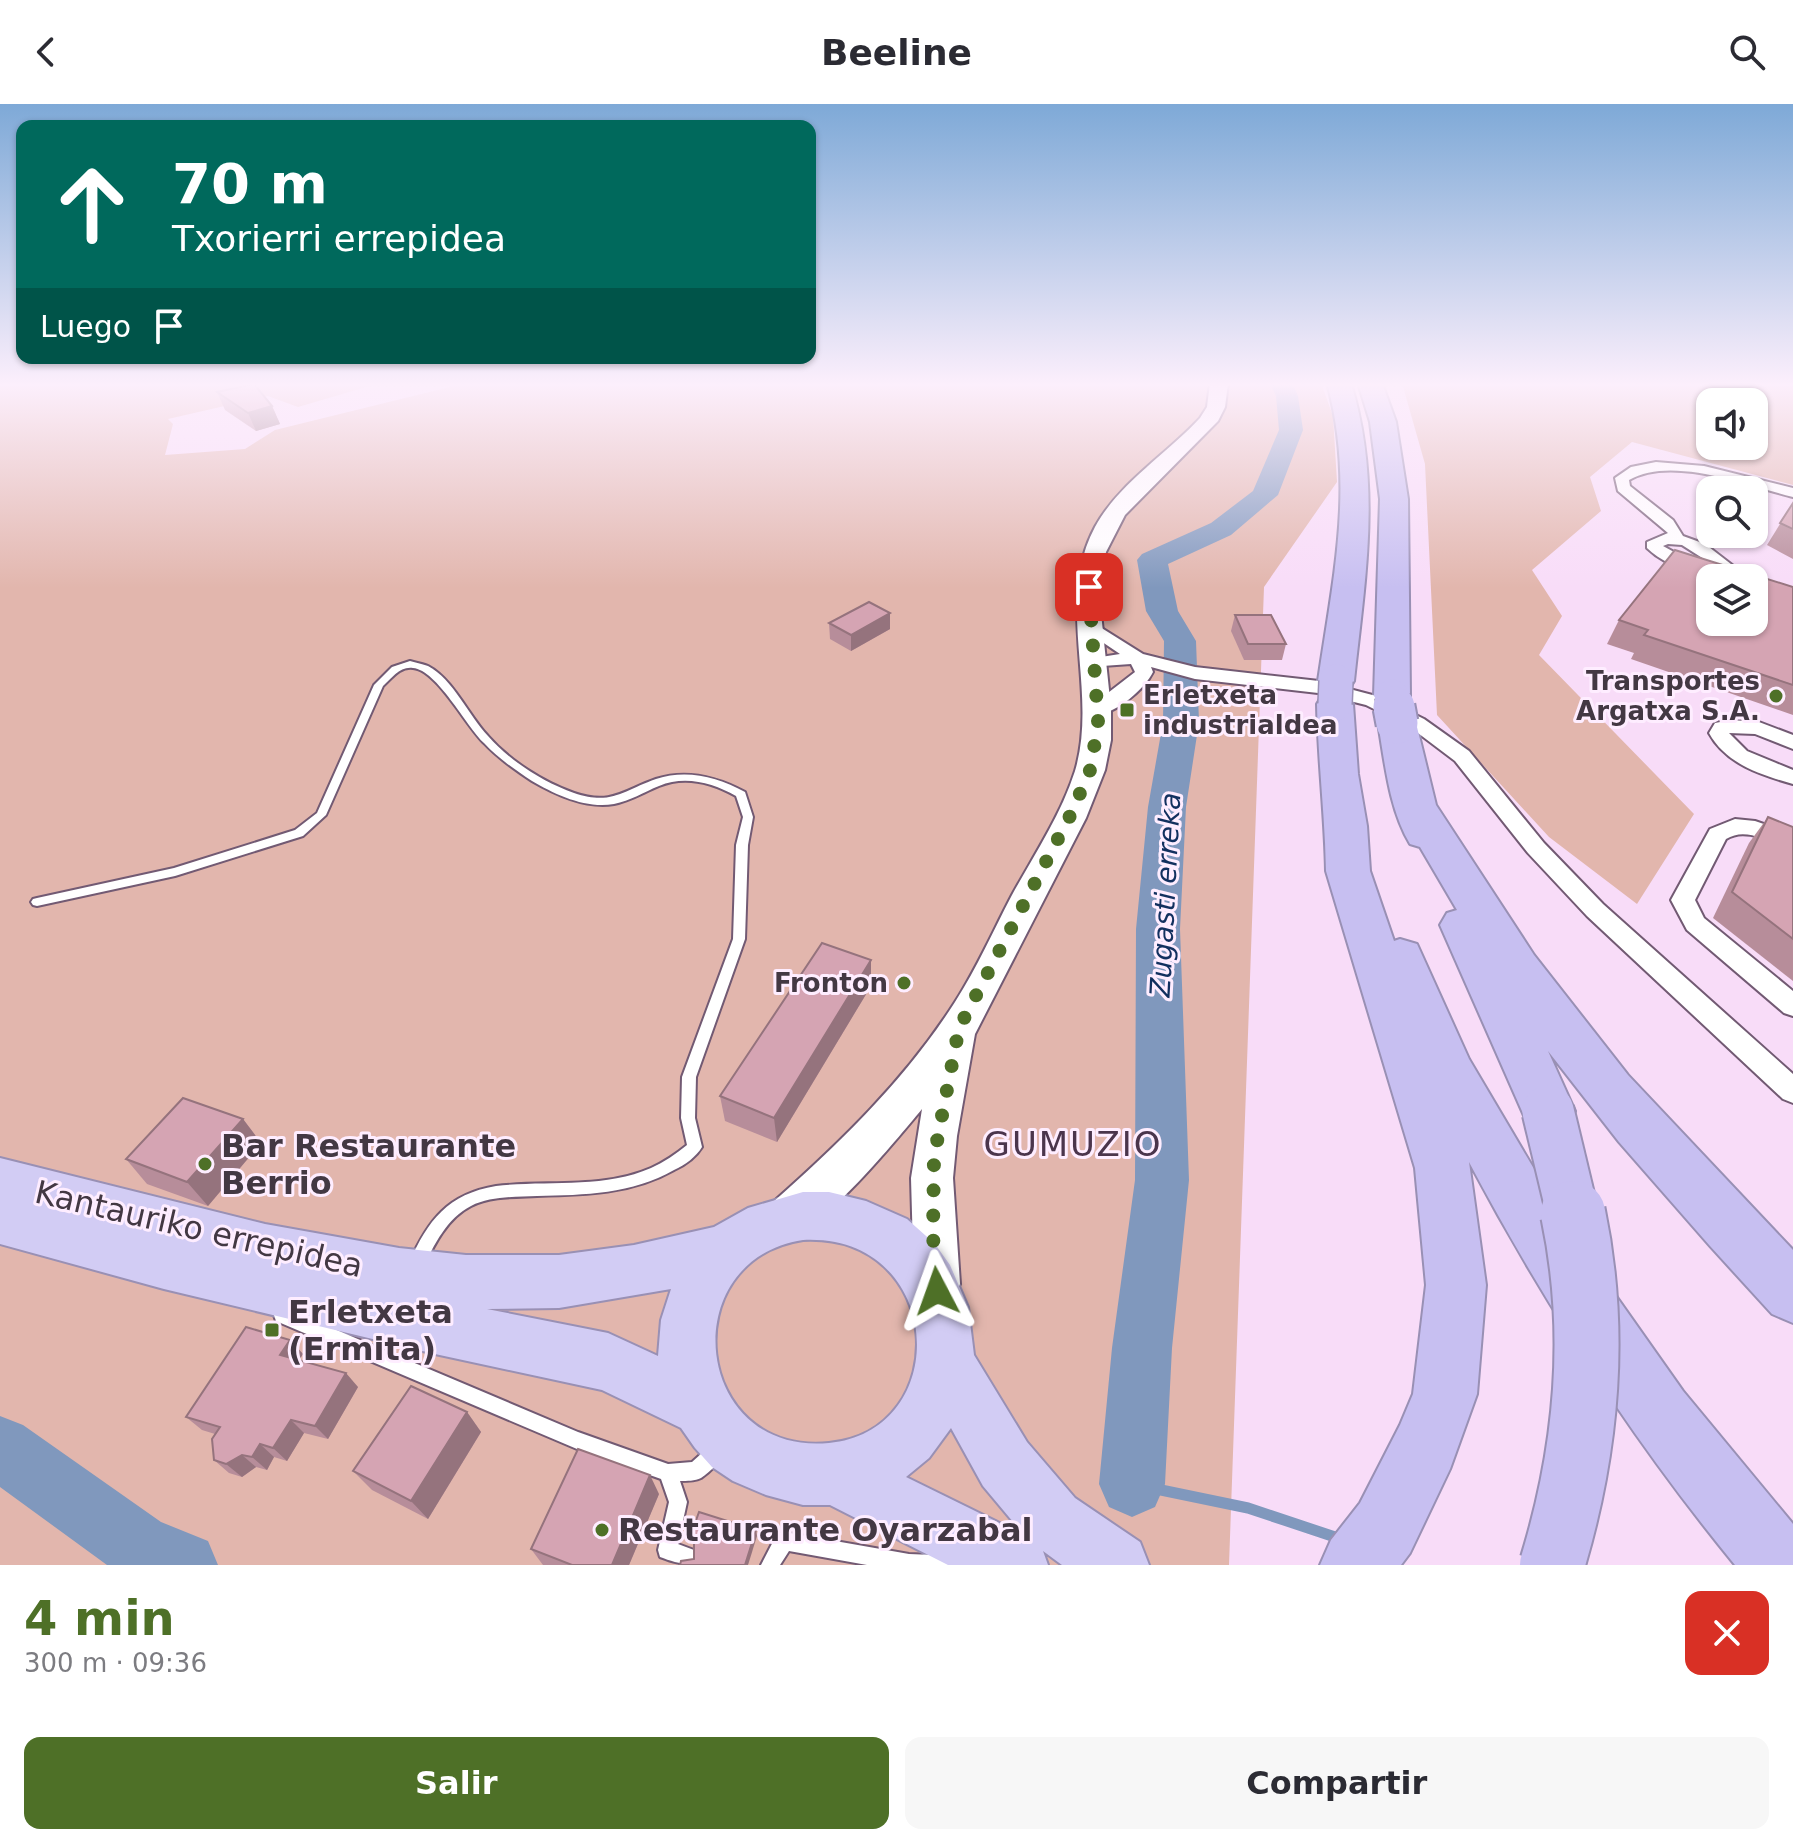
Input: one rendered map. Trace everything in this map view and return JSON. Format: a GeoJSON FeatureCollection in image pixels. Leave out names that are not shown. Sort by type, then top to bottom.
{"type":"FeatureCollection","features":[{"type":"Feature","properties":{"kind":"highway"},"geometry":{"type":"LineString","coordinates":[[1355,451],[1358,479],[1335,692],[1338,774],[1346,826],[1348,871],[1443,1168],[1452,1225],[1456,1285],[1445,1394],[1426,1445],[1385,1528],[1356,1565]]}},
{"type":"Feature","properties":{"kind":"highway"},"geometry":{"type":"LineString","coordinates":[[1390,451],[1395,483],[1394,709],[1402,758],[1434,866],[1524,1053],[1548,1111],[1577,1220],[1585,1279],[1587,1359],[1580,1462],[1552,1565]]}},
{"type":"Feature","properties":{"kind":"highway"},"geometry":{"type":"LineString","coordinates":[[1418,809],[1494,935],[1594,1073],[1715,1212],[1793,1293]]}},
{"type":"Feature","properties":{"kind":"highway"},"geometry":{"type":"LineString","coordinates":[[1346,826],[1364,855],[1402,965],[1452,1079],[1511,1188],[1629,1375],[1737,1514],[1781,1565]]}},
{"type":"Feature","properties":{"kind":"highway","name":"Kantauriko errepidea"},"geometry":{"type":"LineString","coordinates":[[0,1181],[305,1258],[433,1280],[537,1283],[636,1272],[731,1249]]}},
{"type":"Feature","properties":{"kind":"highway"},"geometry":{"type":"LineString","coordinates":[[824,1214],[860,1219],[892,1235],[919,1259],[937,1291],[945,1324],[944,1359],[932,1398],[908,1433],[874,1459],[834,1474],[804,1476],[775,1472],[748,1461],[711,1424],[686,1363],[689,1321],[705,1281],[731,1249],[758,1230],[788,1218],[824,1214]]}},
{"type":"Feature","properties":{"kind":"highway","name":"Kantauriko errepidea"},"geometry":{"type":"LineString","coordinates":[[0,1220],[164,1263],[435,1326],[608,1362],[711,1424]]}},
{"type":"Feature","properties":{"kind":"highway"},"geometry":{"type":"LineString","coordinates":[[944,1359],[1005,1464],[1053,1520],[1117,1565]]}},
{"type":"Feature","properties":{"kind":"highway"},"geometry":{"type":"LineString","coordinates":[[834,1474],[1016,1565]]}},
{"type":"Feature","properties":{"kind":"main road"},"geometry":{"type":"LineString","coordinates":[[788,1218],[889,1121],[959,1028],[1071,814],[1091,768],[1098,710],[1089,587],[1099,540],[1116,513],[1178,451]]}},
{"type":"Feature","properties":{"kind":"main road"},"geometry":{"type":"LineString","coordinates":[[937,1291],[933,1164],[959,1028]]}},
{"type":"Feature","properties":{"kind":"street"},"geometry":{"type":"LineString","coordinates":[[1696,565],[1670,557],[1653,545],[1661,539],[1675,538],[1672,527],[1623,488],[1622,478],[1633,469],[1677,467],[1793,493]]}},
{"type":"Feature","properties":{"kind":"street"},"geometry":{"type":"LineString","coordinates":[[1092,627],[1143,668]]}},
{"type":"Feature","properties":{"kind":"street"},"geometry":{"type":"LineString","coordinates":[[1094,663],[1319,687],[1357,696],[1400,713],[1462,756],[1576,892],[1793,1091]]}},
{"type":"Feature","properties":{"kind":"street"},"geometry":{"type":"LineString","coordinates":[[1098,710],[1143,668]]}},
{"type":"Feature","properties":{"kind":"street"},"geometry":{"type":"LineString","coordinates":[[1793,743],[1771,731],[1750,726],[1722,727],[1719,733],[1726,745],[1742,755],[1793,777]]}},
{"type":"Feature","properties":{"kind":"street"},"geometry":{"type":"LineString","coordinates":[[1793,843],[1754,829],[1727,827],[1718,834],[1683,900],[1695,924],[1793,1006]]}},
{"type":"Feature","properties":{"kind":"lane"},"geometry":{"type":"LineString","coordinates":[[37,902],[175,872],[299,833],[321,815],[379,685],[392,668],[399,665],[423,667],[437,674],[485,739],[528,774],[574,796],[613,801],[662,780],[687,778],[723,783],[741,794],[748,817],[742,845],[739,939],[689,1077],[688,1118],[695,1147],[677,1163],[644,1180],[611,1186],[500,1191],[465,1202],[436,1228],[411,1277]]}},
{"type":"Feature","properties":{"kind":"lane"},"geometry":{"type":"LineString","coordinates":[[164,1263],[577,1440],[668,1473],[696,1471],[711,1424]]}},
{"type":"Feature","properties":{"kind":"lane"},"geometry":{"type":"LineString","coordinates":[[668,1473],[678,1502],[667,1550],[687,1557]]}},
{"type":"Feature","properties":{"kind":"lane"},"geometry":{"type":"LineString","coordinates":[[770,1565],[784,1541],[909,1563],[957,1565]]}},
{"type":"Feature","properties":{"kind":"shaded area"},"geometry":{"type":"Polygon","coordinates":[[[0,451],[166,451],[165,455],[216,451],[1335,451],[1337,482],[1264,587],[1229,1565],[0,1565],[0,451]]]}},
{"type":"Feature","properties":{"kind":"shaded area"},"geometry":{"type":"Polygon","coordinates":[[[1421,451],[1621,451],[1590,477],[1601,511],[1532,570],[1562,616],[1539,655],[1694,814],[1637,904],[1549,837],[1437,715],[1425,464],[1421,451]]]}},
{"type":"Feature","properties":{"kind":"shaded area"},"geometry":{"type":"Polygon","coordinates":[[[1666,451],[1696,451],[1696,459],[1666,451]]]}},
{"type":"Feature","properties":{"kind":"shaded area"},"geometry":{"type":"Polygon","coordinates":[[[1768,451],[1793,451],[1793,485],[1699,460],[1768,460],[1768,451]]]}},
{"type":"Feature","properties":{"kind":"building"},"geometry":{"type":"Polygon","coordinates":[[[1793,503],[1793,529],[1780,523],[1793,503]]]}},
{"type":"Feature","properties":{"kind":"building"},"geometry":{"type":"Polygon","coordinates":[[[1675,550],[1720,564],[1696,564],[1696,636],[1768,636],[1768,579],[1793,587],[1793,685],[1644,635],[1648,630],[1619,620],[1675,550]]]}},
{"type":"Feature","properties":{"kind":"building"},"geometry":{"type":"Polygon","coordinates":[[[869,602],[890,613],[851,635],[829,623],[869,602]]]}},
{"type":"Feature","properties":{"kind":"building"},"geometry":{"type":"Polygon","coordinates":[[[1235,615],[1271,615],[1286,644],[1248,644],[1235,615]]]}},
{"type":"Feature","properties":{"kind":"building"},"geometry":{"type":"Polygon","coordinates":[[[1768,817],[1793,827],[1793,939],[1732,892],[1768,817]]]}},
{"type":"Feature","properties":{"kind":"building"},"geometry":{"type":"Polygon","coordinates":[[[822,943],[871,960],[774,1118],[720,1096],[822,943]]]}},
{"type":"Feature","properties":{"kind":"building"},"geometry":{"type":"Polygon","coordinates":[[[183,1098],[243,1119],[187,1182],[126,1159],[183,1098]]]}},
{"type":"Feature","properties":{"kind":"building"},"geometry":{"type":"Polygon","coordinates":[[[246,1327],[290,1340],[280,1355],[346,1373],[315,1426],[291,1420],[273,1448],[260,1444],[252,1457],[242,1455],[226,1464],[214,1460],[212,1439],[220,1427],[186,1417],[246,1327]]]}},
{"type":"Feature","properties":{"kind":"building"},"geometry":{"type":"Polygon","coordinates":[[[411,1386],[467,1412],[411,1501],[353,1471],[411,1386]]]}},
{"type":"Feature","properties":{"kind":"building","name":"Restaurante Oyarzabal"},"geometry":{"type":"Polygon","coordinates":[[[578,1449],[650,1475],[612,1565],[572,1565],[531,1549],[578,1449]]]}},
{"type":"Feature","properties":{"kind":"building"},"geometry":{"type":"Polygon","coordinates":[[[699,1512],[756,1530],[745,1565],[680,1565],[681,1561],[694,1559],[694,1543],[689,1540],[699,1512]]]}},
{"type":"Feature","properties":{"kind":"waterway","name":"Zugasti erreka"},"geometry":{"type":"LineString","coordinates":[[1132,1484],[1142,1348],[1162,1180],[1158,929],[1167,807],[1181,722],[1180,641],[1162,611],[1152,560],[1221,529],[1265,495],[1283,451]]}},
{"type":"Feature","properties":{"kind":"waterway"},"geometry":{"type":"LineString","coordinates":[[0,1448],[138,1546],[184,1565]]}},
{"type":"Feature","properties":{"kind":"waterway"},"geometry":{"type":"LineString","coordinates":[[1132,1484],[1248,1508],[1341,1539]]}},
{"type":"Feature","properties":{"kind":"place","name":"Transportes Argatxa S.A."},"geometry":{"type":"Point","coordinates":[1776,696]}},
{"type":"Feature","properties":{"kind":"place","name":"Erletxeta industrialdea"},"geometry":{"type":"Point","coordinates":[1127,710]}},
{"type":"Feature","properties":{"kind":"place","name":"Fronton"},"geometry":{"type":"Point","coordinates":[904,983]}},
{"type":"Feature","properties":{"kind":"place","name":"Bar Restaurante Berrio"},"geometry":{"type":"Point","coordinates":[205,1164]}},
{"type":"Feature","properties":{"kind":"place","name":"Erletxeta (Ermita)"},"geometry":{"type":"Point","coordinates":[272,1330]}},
{"type":"Feature","properties":{"kind":"place","name":"Restaurante Oyarzabal"},"geometry":{"type":"Point","coordinates":[602,1530]}},
{"type":"Feature","properties":{"kind":"district","name":"GUMUZIO"},"geometry":{"type":"Point","coordinates":[1073,1144]}},
{"type":"Feature","properties":{"kind":"route"},"geometry":{"type":"LineString","coordinates":[[937,1291],[932,1178],[936,1136],[959,1028],[1071,814],[1091,768],[1098,721],[1089,587]]}}]}
